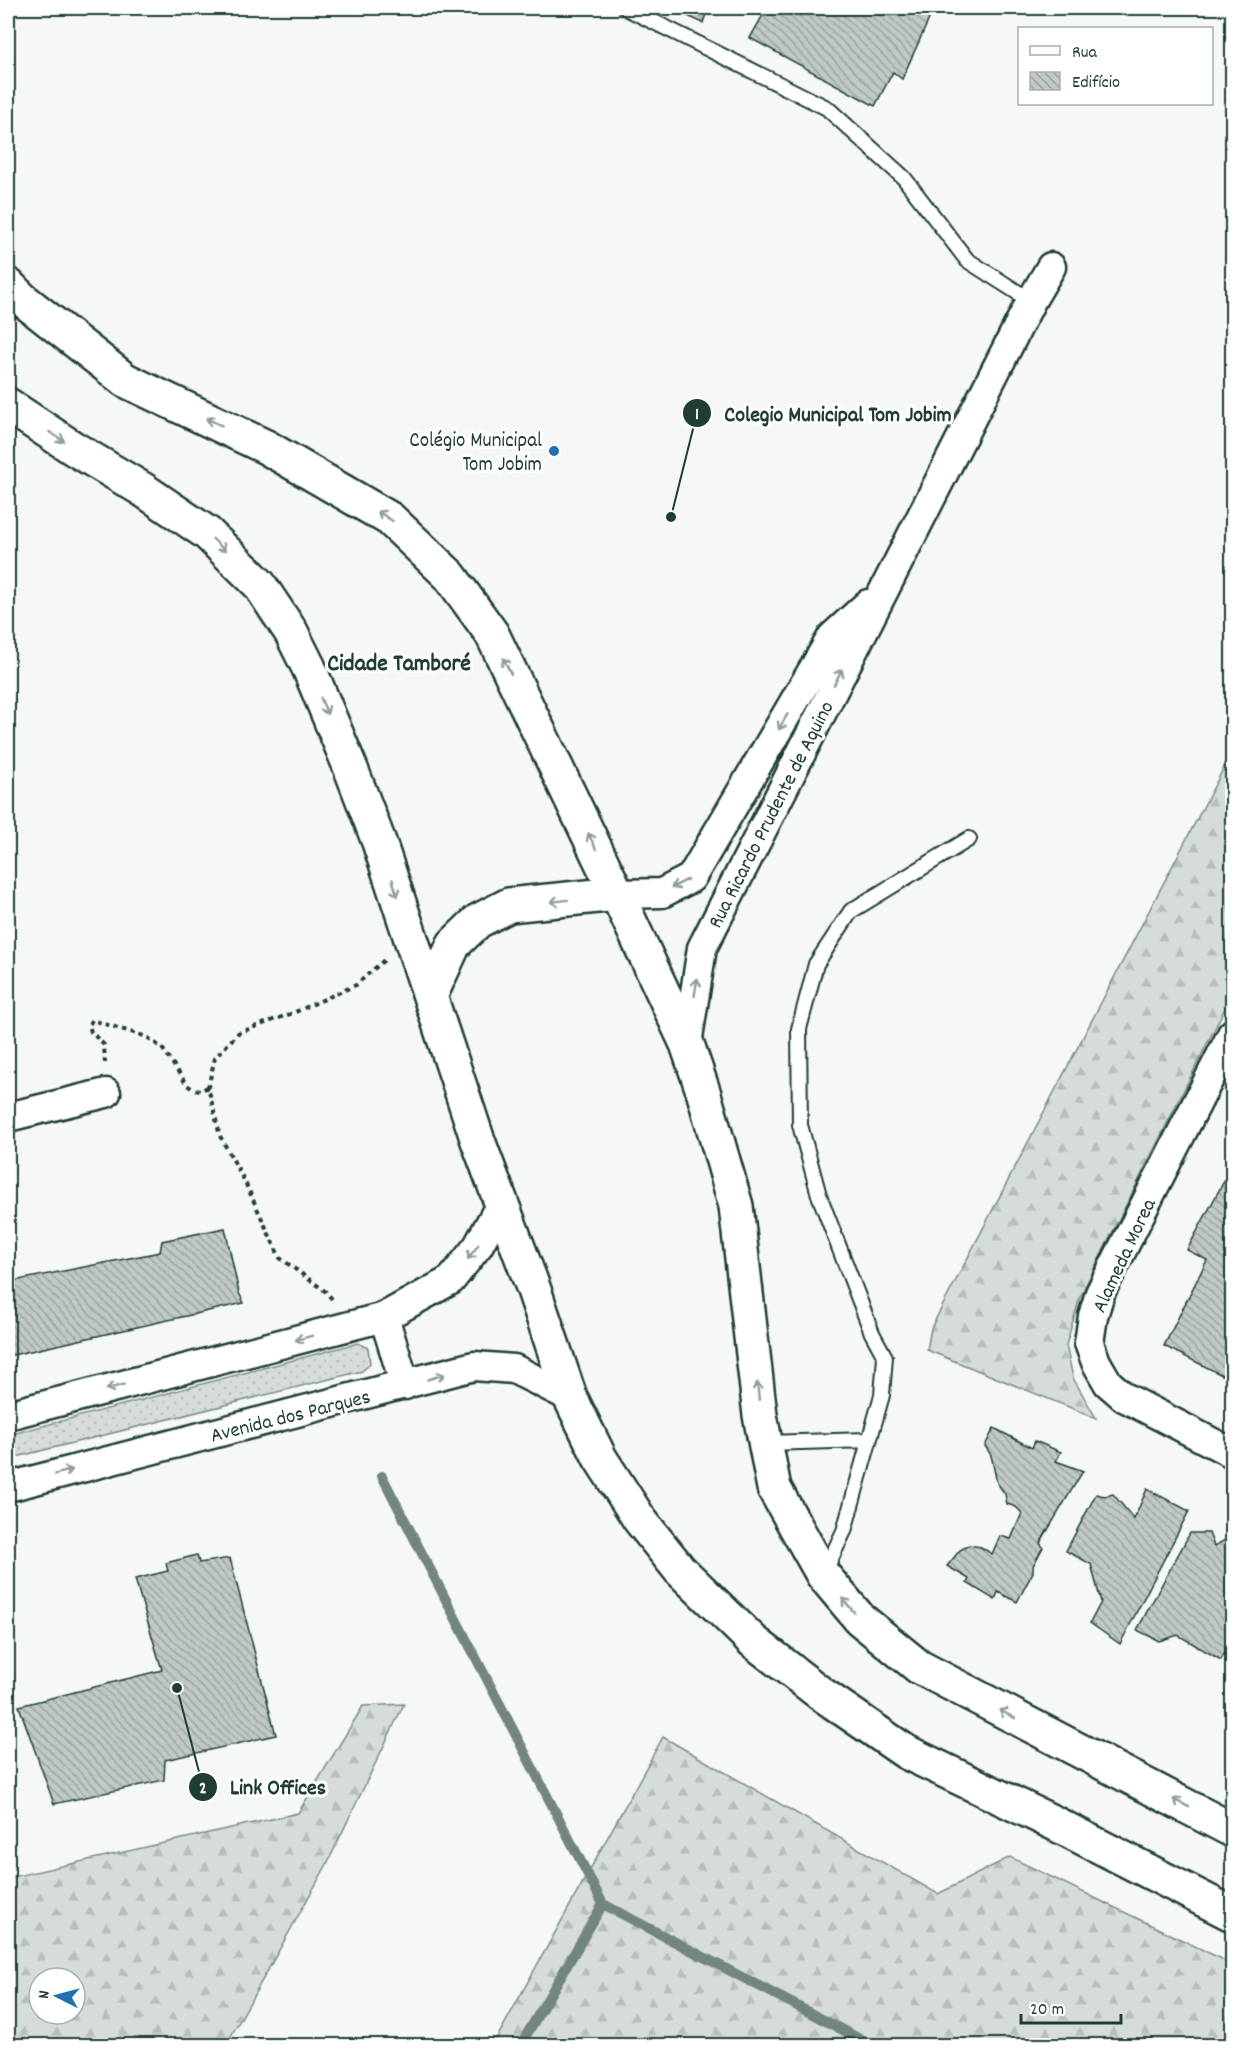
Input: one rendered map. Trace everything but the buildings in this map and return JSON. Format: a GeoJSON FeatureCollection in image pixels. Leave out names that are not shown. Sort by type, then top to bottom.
{"type":"FeatureCollection","features":[{"type":"Feature","properties":{"kind":"main road"},"geometry":{"type":"LineString","coordinates":[[8,285],[22,299],[125,380],[266,447],[390,519],[450,576],[492,634],[687,1044],[736,1206],[760,1415],[774,1488],[823,1575],[860,1619],[919,1667],[1233,1830]]}},
{"type":"Feature","properties":{"kind":"main road"},"geometry":{"type":"LineString","coordinates":[[8,405],[73,448],[142,489],[207,533],[259,584],[291,632],[309,668],[356,780],[393,881],[477,1138],[502,1202],[570,1397],[600,1458],[640,1520],[680,1570],[753,1641],[820,1693],[906,1752],[1054,1823],[1233,1914]]}},
{"type":"Feature","properties":{"kind":"main road"},"geometry":{"type":"LineString","coordinates":[[431,994],[454,944],[478,921],[509,905],[617,894]]}},
{"type":"Feature","properties":{"kind":"street","name":"Rua Ricardo Prudente de Aquino"},"geometry":{"type":"LineString","coordinates":[[687,1044],[702,948],[881,593],[1031,301],[1051,267]]}},
{"type":"Feature","properties":{"kind":"street","name":"Rua Ricardo Prudente de Aquino"},"geometry":{"type":"LineString","coordinates":[[617,894],[662,893],[691,878],[832,637],[881,593]]}},
{"type":"Feature","properties":{"kind":"street","name":"Alameda Morea"},"geometry":{"type":"LineString","coordinates":[[1233,1034],[1100,1293],[1093,1316],[1089,1343],[1096,1362],[1108,1383],[1124,1397],[1233,1453]]}},
{"type":"Feature","properties":{"kind":"street"},"geometry":{"type":"LineString","coordinates":[[8,1118],[106,1093]]}},
{"type":"Feature","properties":{"kind":"street"},"geometry":{"type":"LineString","coordinates":[[8,1415],[384,1317],[451,1280],[478,1246],[502,1202]]}},
{"type":"Feature","properties":{"kind":"street"},"geometry":{"type":"LineString","coordinates":[[384,1317],[405,1386]]}},
{"type":"Feature","properties":{"kind":"street","name":"Avenida dos Parques"},"geometry":{"type":"LineString","coordinates":[[8,1487],[405,1386],[474,1366],[514,1369],[570,1397]]}},
{"type":"Feature","properties":{"kind":"lane"},"geometry":{"type":"LineString","coordinates":[[626,8],[827,108],[904,178],[967,260],[1031,301]]}},
{"type":"Feature","properties":{"kind":"lane"},"geometry":{"type":"LineString","coordinates":[[823,1575],[844,1531],[870,1440],[882,1395],[885,1357],[872,1334],[819,1195],[800,1125],[799,1029],[816,964],[851,911],[969,839]]}},
{"type":"Feature","properties":{"kind":"lane"},"geometry":{"type":"LineString","coordinates":[[766,1443],[870,1440]]}},
{"type":"Feature","properties":{"kind":"path"},"geometry":{"type":"LineString","coordinates":[[353,1325],[325,1291],[280,1258],[244,1180],[220,1136],[208,1087],[215,1058],[238,1033],[293,1013],[356,985],[411,937]]}},
{"type":"Feature","properties":{"kind":"path"},"geometry":{"type":"LineString","coordinates":[[106,1093],[104,1045],[91,1032],[89,1024],[92,1020],[147,1037],[162,1048],[187,1085],[200,1091],[208,1087]]}},
{"type":"Feature","properties":{"kind":"green space"},"geometry":{"type":"Polygon","coordinates":[[[1232,752],[1232,994],[1080,1297],[1066,1345],[1073,1378],[1096,1418],[927,1350],[931,1328],[1232,752]]]}},
{"type":"Feature","properties":{"kind":"green space"},"geometry":{"type":"Polygon","coordinates":[[[358,1343],[368,1348],[370,1364],[362,1371],[8,1459],[8,1435],[358,1343]]]}},
{"type":"Feature","properties":{"kind":"green space"},"geometry":{"type":"Polygon","coordinates":[[[404,1704],[326,1866],[226,2045],[8,2045],[8,1878],[298,1813],[363,1706],[404,1704]]]}},
{"type":"Feature","properties":{"kind":"green space"},"geometry":{"type":"Polygon","coordinates":[[[663,1737],[938,1894],[1010,1857],[1232,1964],[1232,2045],[493,2045],[663,1737]]]}},
{"type":"Feature","properties":{"kind":"waterway"},"geometry":{"type":"LineString","coordinates":[[382,1476],[603,1904],[873,2046]]}},
{"type":"Feature","properties":{"kind":"waterway"},"geometry":{"type":"LineString","coordinates":[[520,2046],[603,1904]]}},
{"type":"Feature","properties":{"kind":"place","name":"Colégio Municipal Tom Jobim"},"geometry":{"type":"Point","coordinates":[554,451]}},
{"type":"Feature","properties":{"kind":"place","name":"Colegio Municipal Tom Jobim"},"geometry":{"type":"Point","coordinates":[671,517]}},
{"type":"Feature","properties":{"kind":"place","name":"Link Offices"},"geometry":{"type":"Point","coordinates":[177,1688]}},
{"type":"Feature","properties":{"kind":"district","name":"Cidade Tamboré"},"geometry":{"type":"Point","coordinates":[399,662]}}]}
